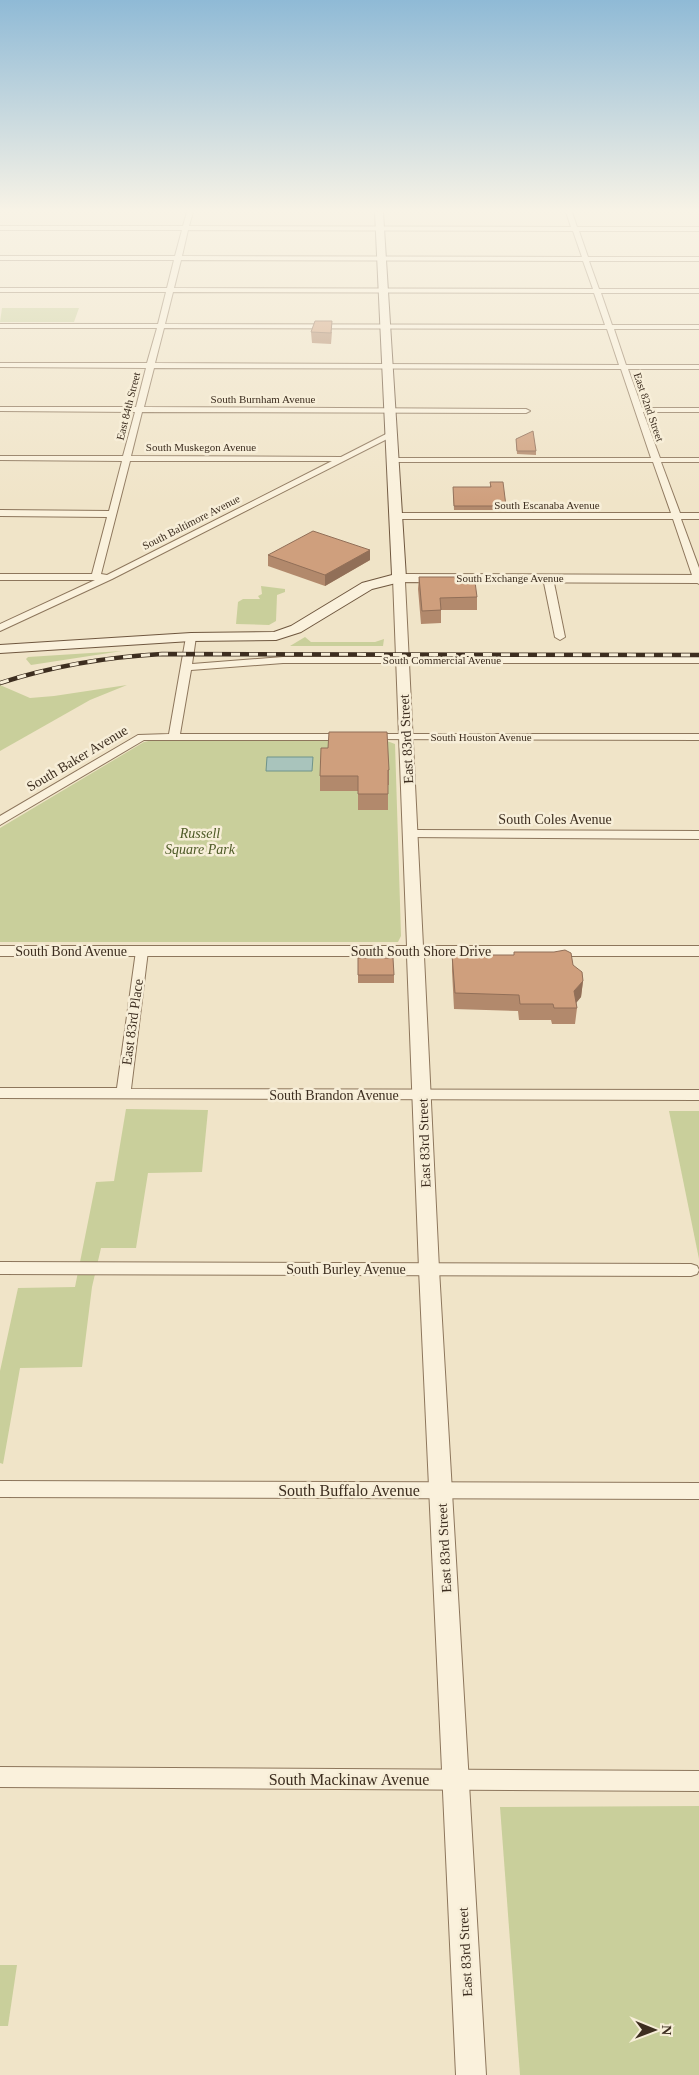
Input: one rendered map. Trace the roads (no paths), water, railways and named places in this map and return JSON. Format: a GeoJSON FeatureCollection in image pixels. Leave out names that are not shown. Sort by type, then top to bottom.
{"type":"FeatureCollection","features":[{"type":"Feature","properties":{"kind":"main road","name":"East 83rd Street"},"geometry":{"type":"LineString","coordinates":[[385,309],[398,578]]}},
{"type":"Feature","properties":{"kind":"main road","name":"South Exchange Avenue"},"geometry":{"type":"LineString","coordinates":[[191,637],[276,636],[296,629],[368,586],[384,580],[398,578]]}},
{"type":"Feature","properties":{"kind":"main road"},"geometry":{"type":"LineString","coordinates":[[0,649],[191,637]]}},
{"type":"Feature","properties":{"kind":"street","name":"East 84th Street"},"geometry":{"type":"LineString","coordinates":[[96,577],[165,309]]}},
{"type":"Feature","properties":{"kind":"street","name":"East 82nd Street"},"geometry":{"type":"LineString","coordinates":[[603,309],[699,580]]}},
{"type":"Feature","properties":{"kind":"street"},"geometry":{"type":"LineString","coordinates":[[0,326],[699,327]]}},
{"type":"Feature","properties":{"kind":"street"},"geometry":{"type":"LineString","coordinates":[[0,365],[699,366]]}},
{"type":"Feature","properties":{"kind":"street","name":"South Burnham Avenue"},"geometry":{"type":"LineString","coordinates":[[0,409],[526,411]]}},
{"type":"Feature","properties":{"kind":"street"},"geometry":{"type":"LineString","coordinates":[[639,410],[699,410]]}},
{"type":"Feature","properties":{"kind":"street","name":"South Baltimore Avenue"},"geometry":{"type":"LineString","coordinates":[[0,628],[109,577],[391,435]]}},
{"type":"Feature","properties":{"kind":"street","name":"South Muskegon Avenue"},"geometry":{"type":"LineString","coordinates":[[0,458],[342,459]]}},
{"type":"Feature","properties":{"kind":"street"},"geometry":{"type":"LineString","coordinates":[[392,460],[699,460]]}},
{"type":"Feature","properties":{"kind":"street"},"geometry":{"type":"LineString","coordinates":[[0,513],[112,514]]}},
{"type":"Feature","properties":{"kind":"street","name":"South Escanaba Avenue"},"geometry":{"type":"LineString","coordinates":[[395,516],[699,516]]}},
{"type":"Feature","properties":{"kind":"street"},"geometry":{"type":"LineString","coordinates":[[0,577],[109,577]]}},
{"type":"Feature","properties":{"kind":"street","name":"South Exchange Avenue"},"geometry":{"type":"LineString","coordinates":[[398,578],[699,580]]}},
{"type":"Feature","properties":{"kind":"street","name":"East 83rd Street"},"geometry":{"type":"LineString","coordinates":[[398,578],[407,737],[429,1269],[471,2075]]}},
{"type":"Feature","properties":{"kind":"street"},"geometry":{"type":"LineString","coordinates":[[548,578],[560,637]]}},
{"type":"Feature","properties":{"kind":"street"},"geometry":{"type":"LineString","coordinates":[[174,737],[191,637]]}},
{"type":"Feature","properties":{"kind":"street","name":"South Commercial Avenue"},"geometry":{"type":"LineString","coordinates":[[186,667],[268,660],[699,660]]}},
{"type":"Feature","properties":{"kind":"street","name":"South Baker Avenue"},"geometry":{"type":"LineString","coordinates":[[0,821],[142,737],[174,737]]}},
{"type":"Feature","properties":{"kind":"street","name":"South Houston Avenue"},"geometry":{"type":"LineString","coordinates":[[174,737],[699,737]]}},
{"type":"Feature","properties":{"kind":"street","name":"South Coles Avenue"},"geometry":{"type":"LineString","coordinates":[[411,834],[699,835]]}},
{"type":"Feature","properties":{"kind":"street","name":"South Bond Avenue"},"geometry":{"type":"LineString","coordinates":[[0,951],[142,951]]}},
{"type":"Feature","properties":{"kind":"street","name":"South South Shore Drive"},"geometry":{"type":"LineString","coordinates":[[142,951],[699,951]]}},
{"type":"Feature","properties":{"kind":"street","name":"East 83rd Place"},"geometry":{"type":"LineString","coordinates":[[123,1094],[142,951]]}},
{"type":"Feature","properties":{"kind":"street","name":"South Brandon Avenue"},"geometry":{"type":"LineString","coordinates":[[0,1093],[699,1095]]}},
{"type":"Feature","properties":{"kind":"street","name":"South Burley Avenue"},"geometry":{"type":"LineString","coordinates":[[0,1268],[691,1270]]}},
{"type":"Feature","properties":{"kind":"street","name":"South Buffalo Avenue"},"geometry":{"type":"LineString","coordinates":[[0,1489],[699,1490]]}},
{"type":"Feature","properties":{"kind":"street","name":"South Mackinaw Avenue"},"geometry":{"type":"LineString","coordinates":[[0,1777],[699,1781]]}},
{"type":"Feature","properties":{"kind":"water"},"geometry":{"type":"Polygon","coordinates":[[[267,757],[313,757],[312,771],[266,771],[267,757]]]}},
{"type":"Feature","properties":{"kind":"railway"},"geometry":{"type":"LineString","coordinates":[[0,683],[80,663],[162,654],[699,655]]}},
{"type":"Feature","properties":{"kind":"park label","name":"Russell Square Park"},"geometry":{"type":"Point","coordinates":[200,842]}}]}
